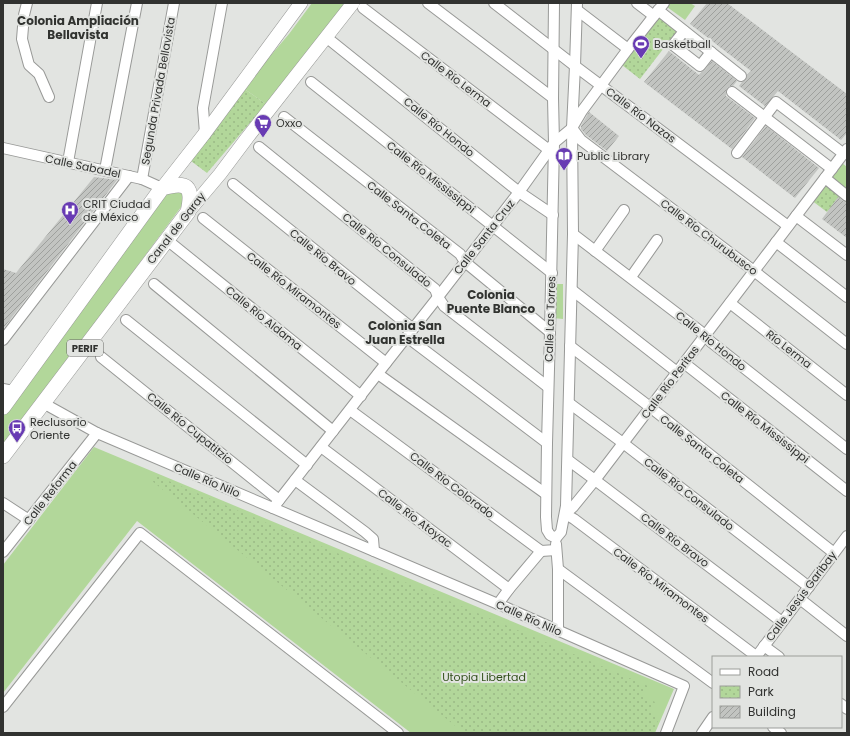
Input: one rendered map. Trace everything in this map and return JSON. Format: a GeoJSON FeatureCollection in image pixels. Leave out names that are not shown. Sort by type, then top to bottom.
{"type":"FeatureCollection","features":[{"type":"Feature","properties":{"kind":"highway"},"geometry":{"type":"LineString","coordinates":[[162,188],[180,185],[187,188],[191,194],[188,212]]}},
{"type":"Feature","properties":{"kind":"highway","name":"PERIF"},"geometry":{"type":"LineString","coordinates":[[3,407],[8,390],[162,188]]}},
{"type":"Feature","properties":{"kind":"highway","name":"Canal de Garay"},"geometry":{"type":"LineString","coordinates":[[3,456],[188,212]]}},
{"type":"Feature","properties":{"kind":"main road","name":"PERIF"},"geometry":{"type":"LineString","coordinates":[[162,188],[205,133],[301,3]]}},
{"type":"Feature","properties":{"kind":"main road","name":"Canal de Garay"},"geometry":{"type":"LineString","coordinates":[[188,212],[220,174],[326,37],[358,5]]}},
{"type":"Feature","properties":{"kind":"street"},"geometry":{"type":"LineString","coordinates":[[27,3],[24,15],[22,39],[29,65],[39,74],[49,97]]}},
{"type":"Feature","properties":{"kind":"street"},"geometry":{"type":"LineString","coordinates":[[68,162],[97,3]]}},
{"type":"Feature","properties":{"kind":"street"},"geometry":{"type":"LineString","coordinates":[[105,170],[137,3]]}},
{"type":"Feature","properties":{"kind":"street","name":"Segunda Privada Bellavista"},"geometry":{"type":"LineString","coordinates":[[142,179],[174,3]]}},
{"type":"Feature","properties":{"kind":"street"},"geometry":{"type":"LineString","coordinates":[[205,133],[203,108],[222,3]]}},
{"type":"Feature","properties":{"kind":"street"},"geometry":{"type":"LineString","coordinates":[[428,3],[553,98]]}},
{"type":"Feature","properties":{"kind":"street","name":"Calle Río Nazas"},"geometry":{"type":"LineString","coordinates":[[494,3],[575,66],[788,226]]}},
{"type":"Feature","properties":{"kind":"street","name":"Calle Las Torres"},"geometry":{"type":"LineString","coordinates":[[554,3],[552,147],[553,215],[546,517],[547,530],[556,538]]}},
{"type":"Feature","properties":{"kind":"street"},"geometry":{"type":"LineString","coordinates":[[637,3],[659,10],[741,76]]}},
{"type":"Feature","properties":{"kind":"street","name":"Calle Río Lerma"},"geometry":{"type":"LineString","coordinates":[[358,5],[552,147]]}},
{"type":"Feature","properties":{"kind":"street"},"geometry":{"type":"LineString","coordinates":[[577,6],[628,49]]}},
{"type":"Feature","properties":{"kind":"street","name":"Calle Las Torres"},"geometry":{"type":"LineString","coordinates":[[565,514],[568,460],[574,234],[572,128],[577,6]]}},
{"type":"Feature","properties":{"kind":"street","name":"Calle Santa Cruz"},"geometry":{"type":"LineString","coordinates":[[273,508],[520,192],[552,147],[572,128],[582,111],[601,85],[659,10]]}},
{"type":"Feature","properties":{"kind":"street"},"geometry":{"type":"LineString","coordinates":[[684,31],[672,45],[700,66],[711,52]]}},
{"type":"Feature","properties":{"kind":"street","name":"Calle Río Hondo"},"geometry":{"type":"LineString","coordinates":[[326,37],[520,192],[553,215]]}},
{"type":"Feature","properties":{"kind":"street","name":"Calle Río Mississippi"},"geometry":{"type":"LineString","coordinates":[[311,82],[552,273]]}},
{"type":"Feature","properties":{"kind":"street"},"geometry":{"type":"LineString","coordinates":[[732,92],[832,169]]}},
{"type":"Feature","properties":{"kind":"street"},"geometry":{"type":"LineString","coordinates":[[737,153],[776,102],[845,152]]}},
{"type":"Feature","properties":{"kind":"street","name":"Calle Santa Coleta"},"geometry":{"type":"LineString","coordinates":[[284,117],[460,254],[465,262],[550,332]]}},
{"type":"Feature","properties":{"kind":"street","name":"Calle Río Churubusco"},"geometry":{"type":"LineString","coordinates":[[572,128],[581,140],[754,270],[847,344]]}},
{"type":"Feature","properties":{"kind":"street","name":"Calle Río Consulado"},"geometry":{"type":"LineString","coordinates":[[259,147],[435,289],[444,306],[548,387]]}},
{"type":"Feature","properties":{"kind":"street","name":"Calle Sabadel"},"geometry":{"type":"LineString","coordinates":[[3,148],[142,179],[162,188]]}},
{"type":"Feature","properties":{"kind":"street","name":"Calle Río Peritas"},"geometry":{"type":"LineString","coordinates":[[556,538],[561,532],[565,514],[573,507],[595,480],[845,152]]}},
{"type":"Feature","properties":{"kind":"street"},"geometry":{"type":"LineString","coordinates":[[3,340],[129,176]]}},
{"type":"Feature","properties":{"kind":"street"},"geometry":{"type":"LineString","coordinates":[[825,178],[847,196]]}},
{"type":"Feature","properties":{"kind":"street","name":"Calle Río Bravo"},"geometry":{"type":"LineString","coordinates":[[234,184],[410,333],[547,443]]}},
{"type":"Feature","properties":{"kind":"street"},"geometry":{"type":"LineString","coordinates":[[595,251],[624,210]]}},
{"type":"Feature","properties":{"kind":"street"},"geometry":{"type":"LineString","coordinates":[[796,216],[847,256]]}},
{"type":"Feature","properties":{"kind":"street","name":"Calle Río Miramontes"},"geometry":{"type":"LineString","coordinates":[[203,218],[386,363]]}},
{"type":"Feature","properties":{"kind":"street","name":"Calle Río Hondo"},"geometry":{"type":"LineString","coordinates":[[574,234],[700,331],[847,449]]}},
{"type":"Feature","properties":{"kind":"street","name":"Calle Río Aldama"},"geometry":{"type":"LineString","coordinates":[[166,240],[361,396]]}},
{"type":"Feature","properties":{"kind":"street"},"geometry":{"type":"LineString","coordinates":[[631,277],[657,240]]}},
{"type":"Feature","properties":{"kind":"street"},"geometry":{"type":"LineString","coordinates":[[776,242],[847,297]]}},
{"type":"Feature","properties":{"kind":"street"},"geometry":{"type":"LineString","coordinates":[[154,284],[333,431]]}},
{"type":"Feature","properties":{"kind":"street"},"geometry":{"type":"LineString","coordinates":[[572,290],[677,372]]}},
{"type":"Feature","properties":{"kind":"street","name":"Río Lerma"},"geometry":{"type":"LineString","coordinates":[[730,303],[847,395]]}},
{"type":"Feature","properties":{"kind":"street"},"geometry":{"type":"LineString","coordinates":[[126,320],[307,465]]}},
{"type":"Feature","properties":{"kind":"street","name":"Calle Santa Coleta"},"geometry":{"type":"LineString","coordinates":[[570,346],[834,553]]}},
{"type":"Feature","properties":{"kind":"street","name":"Calle Río Cupatitzio"},"geometry":{"type":"LineString","coordinates":[[101,357],[279,500]]}},
{"type":"Feature","properties":{"kind":"street","name":"Calle Río Mississippi"},"geometry":{"type":"LineString","coordinates":[[684,363],[847,491]]}},
{"type":"Feature","properties":{"kind":"street"},"geometry":{"type":"LineString","coordinates":[[378,374],[546,494]]}},
{"type":"Feature","properties":{"kind":"street","name":"Calle Río Nilo"},"geometry":{"type":"LineString","coordinates":[[43,403],[97,433],[498,604],[684,686],[666,733]]}},
{"type":"Feature","properties":{"kind":"street","name":"Calle Río Consulado"},"geometry":{"type":"LineString","coordinates":[[569,403],[809,587]]}},
{"type":"Feature","properties":{"kind":"street","name":"Calle Río Colorado"},"geometry":{"type":"LineString","coordinates":[[350,410],[541,551]]}},
{"type":"Feature","properties":{"kind":"street","name":"Calle Reforma"},"geometry":{"type":"LineString","coordinates":[[3,552],[97,433]]}},
{"type":"Feature","properties":{"kind":"street","name":"Calle Río Atoyac"},"geometry":{"type":"LineString","coordinates":[[321,447],[509,589]]}},
{"type":"Feature","properties":{"kind":"street","name":"Calle Río Bravo"},"geometry":{"type":"LineString","coordinates":[[568,460],[782,622]]}},
{"type":"Feature","properties":{"kind":"street"},"geometry":{"type":"LineString","coordinates":[[295,480],[365,532],[373,540],[374,551]]}},
{"type":"Feature","properties":{"kind":"street"},"geometry":{"type":"LineString","coordinates":[[3,503],[29,520]]}},
{"type":"Feature","properties":{"kind":"street","name":"Calle Río Miramontes"},"geometry":{"type":"LineString","coordinates":[[565,514],[574,519],[755,656]]}},
{"type":"Feature","properties":{"kind":"street"},"geometry":{"type":"LineString","coordinates":[[3,707],[140,533],[398,733]]}},
{"type":"Feature","properties":{"kind":"street","name":"Calle Jesús Garibay"},"geometry":{"type":"LineString","coordinates":[[757,656],[847,536]]}},
{"type":"Feature","properties":{"kind":"street"},"geometry":{"type":"LineString","coordinates":[[556,538],[558,569],[558,631]]}},
{"type":"Feature","properties":{"kind":"street"},"geometry":{"type":"LineString","coordinates":[[498,604],[541,551],[556,550]]}},
{"type":"Feature","properties":{"kind":"street"},"geometry":{"type":"LineString","coordinates":[[558,569],[712,682]]}},
{"type":"Feature","properties":{"kind":"street"},"geometry":{"type":"LineString","coordinates":[[800,599],[847,636]]}},
{"type":"Feature","properties":{"kind":"street"},"geometry":{"type":"LineString","coordinates":[[764,646],[778,656]]}},
{"type":"Feature","properties":{"kind":"street"},"geometry":{"type":"LineString","coordinates":[[702,733],[712,718]]}},
{"type":"Feature","properties":{"kind":"green space"},"geometry":{"type":"Polygon","coordinates":[[[312,3],[345,3],[266,104],[243,88],[289,34],[312,3]]]}},
{"type":"Feature","properties":{"kind":"green space"},"geometry":{"type":"Polygon","coordinates":[[[670,3],[690,3],[695,6],[685,20],[667,7],[670,3]]]}},
{"type":"Feature","properties":{"kind":"green space"},"geometry":{"type":"Polygon","coordinates":[[[659,17],[677,31],[640,79],[622,65],[659,17]]]}},
{"type":"Feature","properties":{"kind":"green space"},"geometry":{"type":"Polygon","coordinates":[[[243,88],[266,104],[207,173],[191,161],[243,88]]]}},
{"type":"Feature","properties":{"kind":"green space"},"geometry":{"type":"Polygon","coordinates":[[[842,163],[847,167],[847,190],[831,177],[842,163]]]}},
{"type":"Feature","properties":{"kind":"green space"},"geometry":{"type":"Polygon","coordinates":[[[826,181],[847,197],[847,203],[839,197],[827,212],[811,200],[826,181]]]}},
{"type":"Feature","properties":{"kind":"green space"},"geometry":{"type":"Polygon","coordinates":[[[169,189],[184,191],[184,203],[3,447],[3,414],[169,189]]]}},
{"type":"Feature","properties":{"kind":"green space"},"geometry":{"type":"Polygon","coordinates":[[[553,284],[563,284],[563,319],[553,318],[553,284]]]}},
{"type":"Feature","properties":{"kind":"green space"},"geometry":{"type":"Polygon","coordinates":[[[94,447],[674,689],[655,733],[411,733],[137,521],[3,693],[3,565],[94,447]]]}},
{"type":"Feature","properties":{"kind":"green space","name":"Utopia Libertad"},"geometry":{"type":"Polygon","coordinates":[[[157,476],[648,686],[643,696],[655,702],[650,712],[659,718],[653,733],[464,733],[152,481],[157,476]]]}},
{"type":"Feature","properties":{"kind":"building"},"geometry":{"type":"Polygon","coordinates":[[[707,3],[727,3],[847,94],[847,133],[841,140],[778,91],[765,106],[739,86],[746,80],[747,75],[751,71],[690,24],[707,3]]]}},
{"type":"Feature","properties":{"kind":"building"},"geometry":{"type":"Polygon","coordinates":[[[669,51],[699,75],[712,61],[737,81],[733,86],[727,88],[726,96],[755,118],[732,149],[644,82],[669,51]]]}},
{"type":"Feature","properties":{"kind":"building"},"geometry":{"type":"Polygon","coordinates":[[[589,112],[619,136],[607,151],[586,135],[581,129],[581,126],[589,112]]]}},
{"type":"Feature","properties":{"kind":"building"},"geometry":{"type":"Polygon","coordinates":[[[766,126],[819,168],[795,198],[742,157],[766,126]]]}},
{"type":"Feature","properties":{"kind":"building","name":"CRIT Ciudad de México"},"geometry":{"type":"Polygon","coordinates":[[[94,177],[117,180],[3,329],[3,269],[16,273],[94,177]]]}},
{"type":"Feature","properties":{"kind":"building"},"geometry":{"type":"Polygon","coordinates":[[[838,197],[847,203],[847,238],[822,219],[838,197]]]}},
{"type":"Feature","properties":{"kind":"place","name":"Basketball"},"geometry":{"type":"Point","coordinates":[641,59]}},
{"type":"Feature","properties":{"kind":"place","name":"Oxxo"},"geometry":{"type":"Point","coordinates":[263,138]}},
{"type":"Feature","properties":{"kind":"place","name":"Public Library"},"geometry":{"type":"Point","coordinates":[564,171]}},
{"type":"Feature","properties":{"kind":"place","name":"CRIT Ciudad de México"},"geometry":{"type":"Point","coordinates":[70,225]}},
{"type":"Feature","properties":{"kind":"place","name":"Reclusorio Oriente"},"geometry":{"type":"Point","coordinates":[17,443]}},
{"type":"Feature","properties":{"kind":"district","name":"Colonia Ampliación Bellavista"},"geometry":{"type":"Point","coordinates":[78,27]}},
{"type":"Feature","properties":{"kind":"district","name":"Colonia Puente Blanco"},"geometry":{"type":"Point","coordinates":[491,301]}},
{"type":"Feature","properties":{"kind":"district","name":"Colonia San Juan Estrella"},"geometry":{"type":"Point","coordinates":[405,332]}}]}
